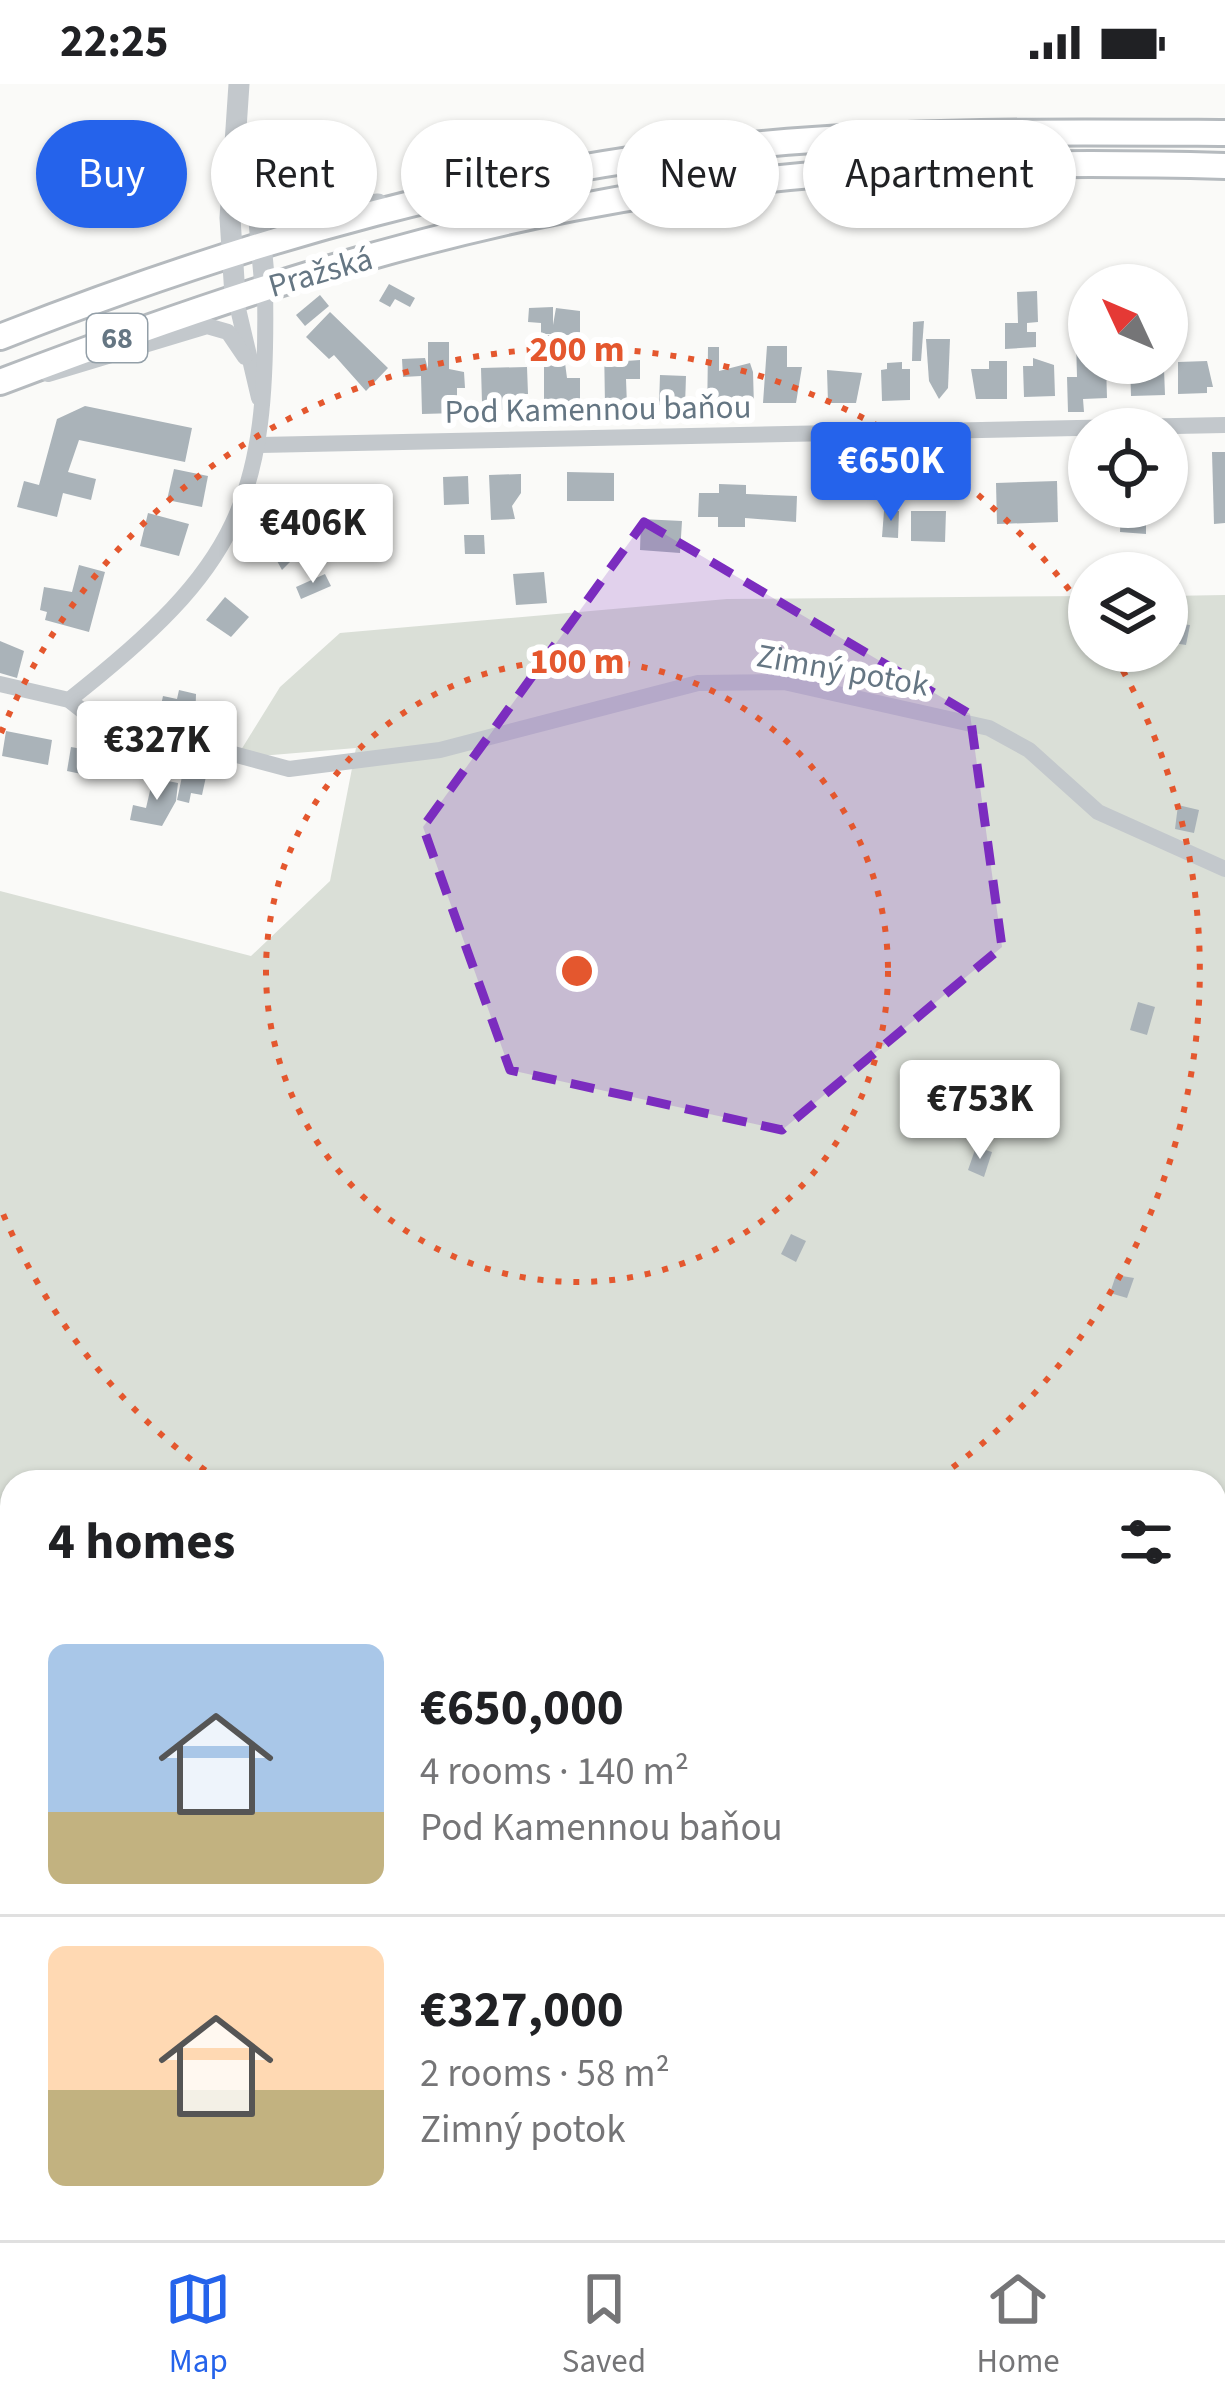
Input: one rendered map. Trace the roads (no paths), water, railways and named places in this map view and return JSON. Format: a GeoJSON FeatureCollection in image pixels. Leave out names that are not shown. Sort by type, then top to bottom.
{"type":"FeatureCollection","features":[{"type":"Feature","properties":{"kind":"main road","name":"Pražská"},"geometry":{"type":"LineString","coordinates":[[593,172],[781,142],[914,133],[1225,133]]}},
{"type":"Feature","properties":{"kind":"main road","name":"Pražská"},"geometry":{"type":"LineString","coordinates":[[0,383],[235,296],[574,207],[711,186],[988,166],[1225,166]]}},
{"type":"Feature","properties":{"kind":"main road","name":"Pražská"},"geometry":{"type":"LineString","coordinates":[[0,337],[231,254],[401,206]]}},
{"type":"Feature","properties":{"kind":"street"},"geometry":{"type":"LineString","coordinates":[[242,84],[248,120]]}},
{"type":"Feature","properties":{"kind":"street"},"geometry":{"type":"LineString","coordinates":[[239,120],[242,84]]}},
{"type":"Feature","properties":{"kind":"street"},"geometry":{"type":"LineString","coordinates":[[177,274],[205,255],[223,228]]}},
{"type":"Feature","properties":{"kind":"street"},"geometry":{"type":"LineString","coordinates":[[230,228],[245,357],[262,410]]}},
{"type":"Feature","properties":{"kind":"street"},"geometry":{"type":"LineString","coordinates":[[0,684],[69,700],[138,645],[206,575],[243,508],[260,445],[265,287],[259,228]]}},
{"type":"Feature","properties":{"kind":"street","name":"Pražská"},"geometry":{"type":"LineString","coordinates":[[0,383],[79,367],[207,326],[228,332],[245,357]]}},
{"type":"Feature","properties":{"kind":"street","name":"Pod Kamennou baňou"},"geometry":{"type":"LineString","coordinates":[[260,445],[1225,425]]}},
{"type":"Feature","properties":{"kind":"street","name":"Zimný potok"},"geometry":{"type":"LineString","coordinates":[[69,700],[88,715],[290,769],[440,750],[698,683],[784,682],[989,728],[1029,750],[1098,812],[1225,869]]}}]}
